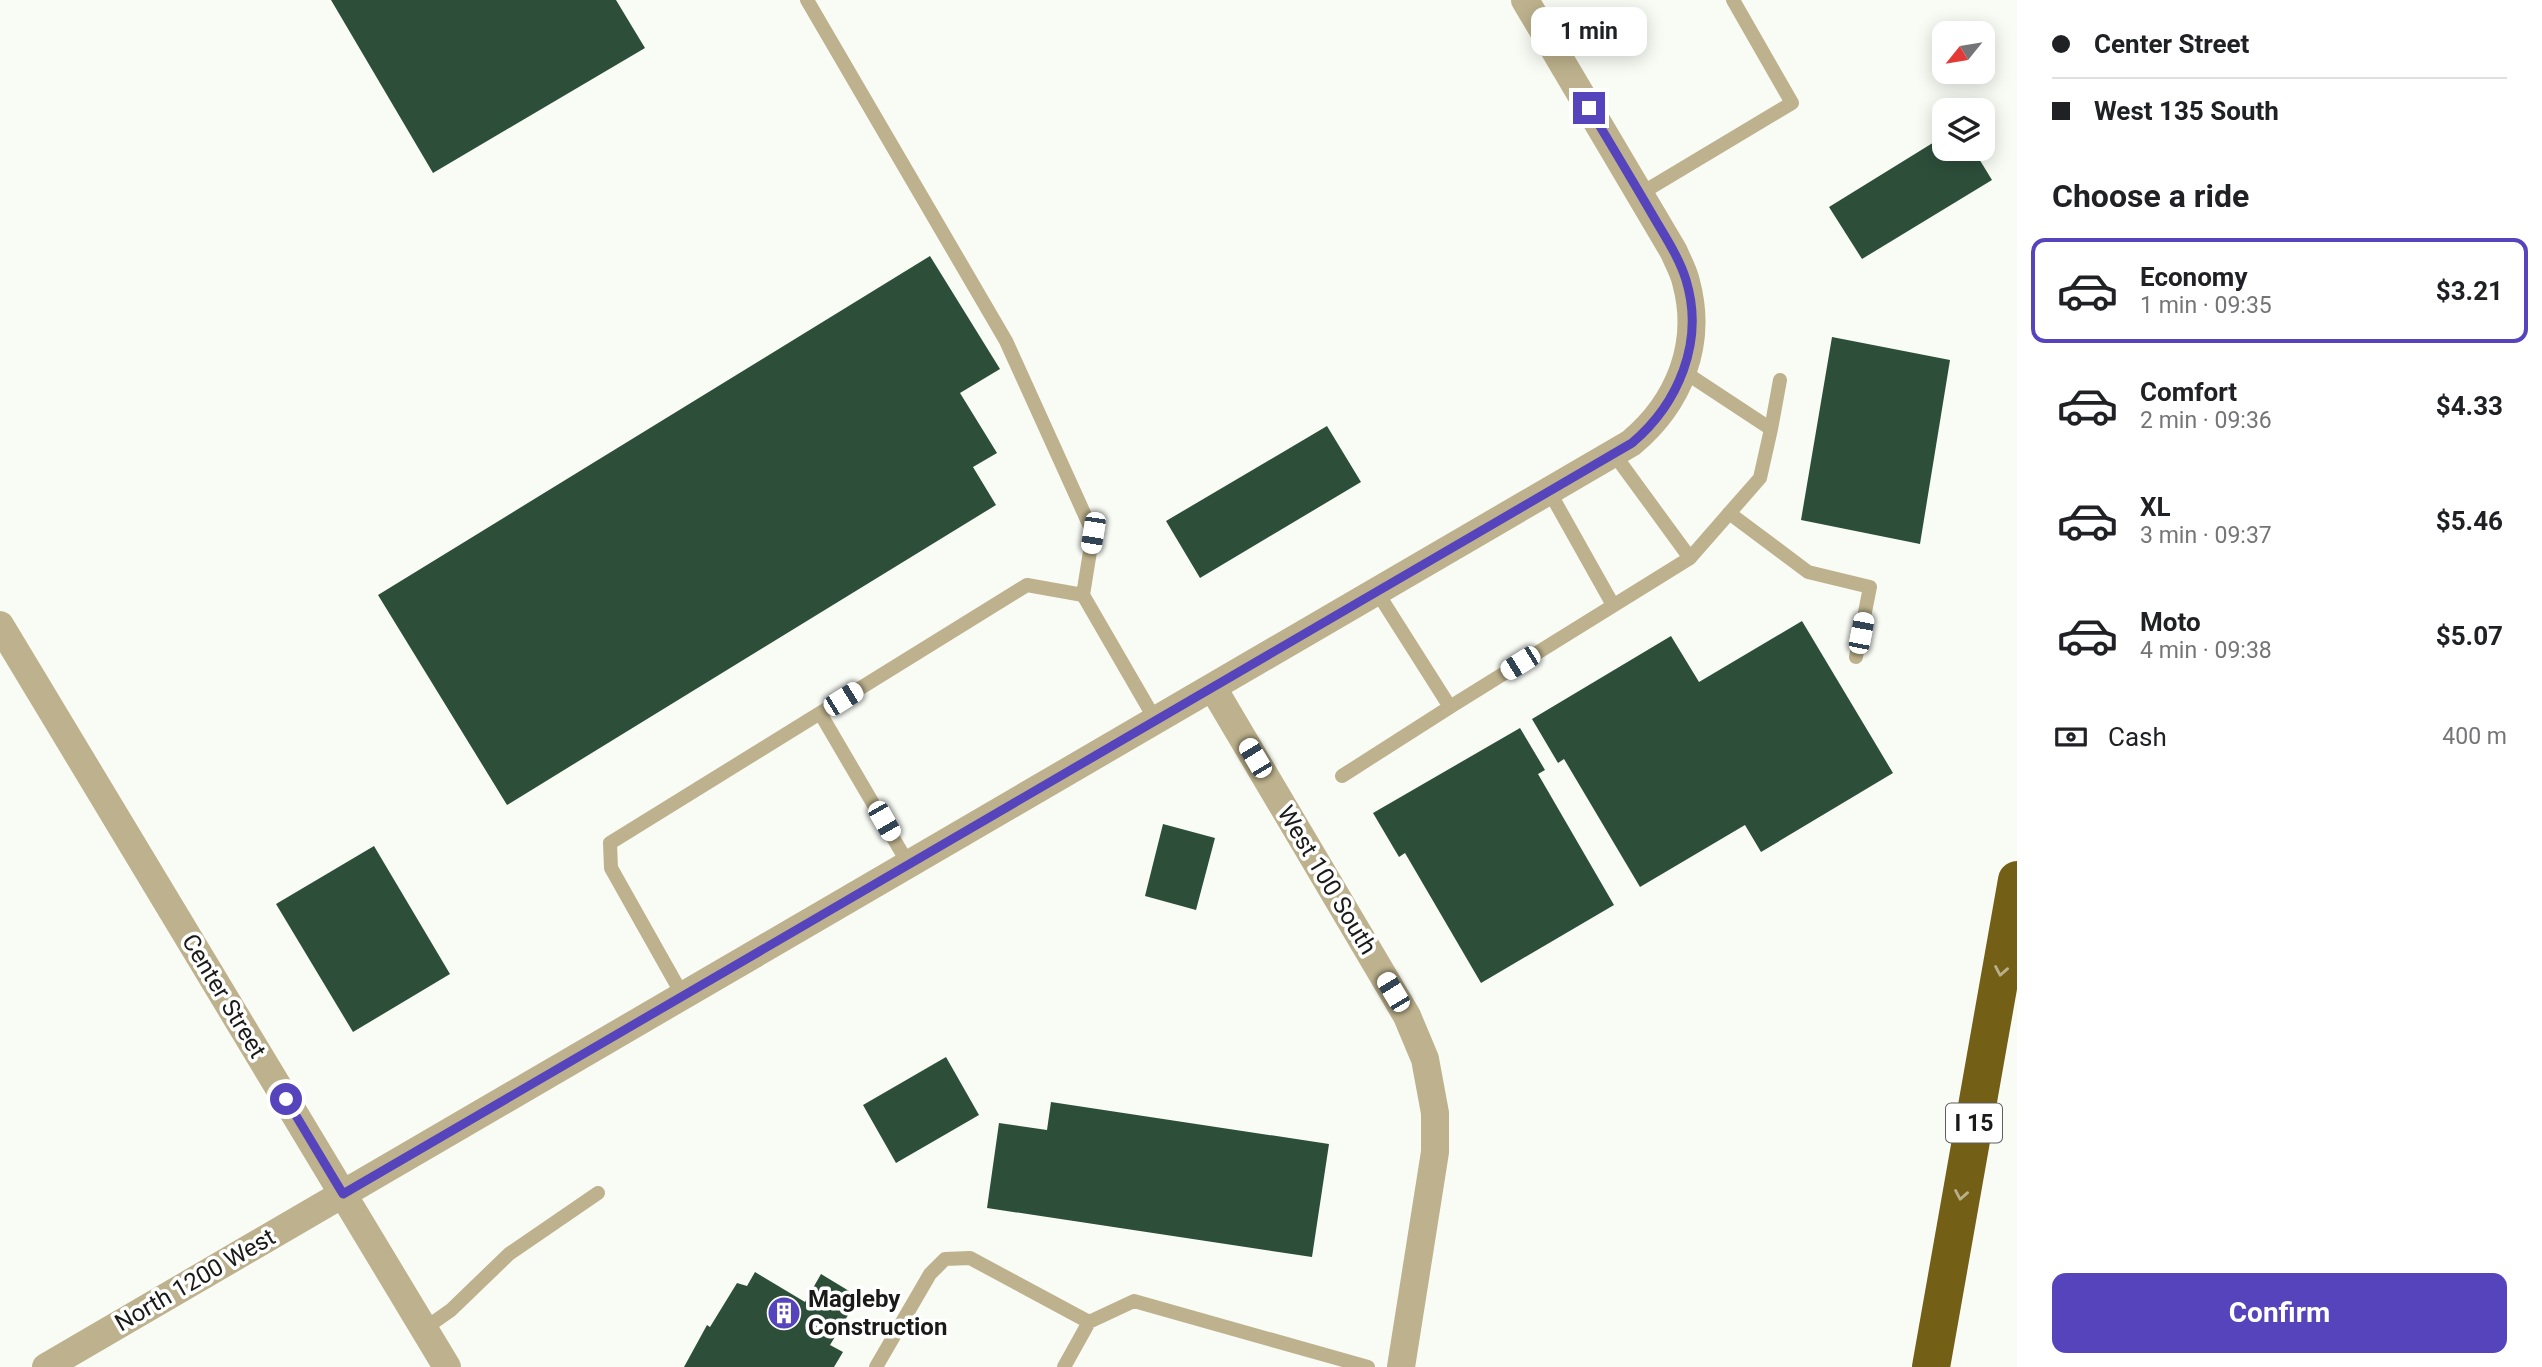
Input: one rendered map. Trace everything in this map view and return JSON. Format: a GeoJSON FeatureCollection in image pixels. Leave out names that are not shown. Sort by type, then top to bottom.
{"type":"FeatureCollection","features":[{"type":"Feature","properties":{"kind":"highway","name":"I 15"},"geometry":{"type":"LineString","coordinates":[[1931,1367],[2017,880]]}},
{"type":"Feature","properties":{"kind":"street"},"geometry":{"type":"LineString","coordinates":[[1525,0],[1674,252],[1686,281],[1692,312],[1685,365]]}},
{"type":"Feature","properties":{"kind":"street","name":"North 1200 West"},"geometry":{"type":"LineString","coordinates":[[46,1367],[1632,443],[1650,428],[1673,396],[1685,365]]}},
{"type":"Feature","properties":{"kind":"street","name":"Center Street"},"geometry":{"type":"LineString","coordinates":[[0,625],[447,1367]]}},
{"type":"Feature","properties":{"kind":"street","name":"West 100 South"},"geometry":{"type":"LineString","coordinates":[[1213,688],[1407,1016],[1425,1059],[1435,1113],[1435,1152],[1401,1367]]}},
{"type":"Feature","properties":{"kind":"lane"},"geometry":{"type":"LineString","coordinates":[[807,0],[1006,341],[1093,533],[1083,595],[1156,721]]}},
{"type":"Feature","properties":{"kind":"lane"},"geometry":{"type":"LineString","coordinates":[[1640,194],[1792,103],[1733,0]]}},
{"type":"Feature","properties":{"kind":"lane"},"geometry":{"type":"LineString","coordinates":[[1685,365],[1771,429]]}},
{"type":"Feature","properties":{"kind":"lane"},"geometry":{"type":"LineString","coordinates":[[1342,776],[1690,558],[1760,478],[1780,380]]}},
{"type":"Feature","properties":{"kind":"lane"},"geometry":{"type":"LineString","coordinates":[[1614,454],[1690,558]]}},
{"type":"Feature","properties":{"kind":"lane"},"geometry":{"type":"LineString","coordinates":[[1549,491],[1613,605]]}},
{"type":"Feature","properties":{"kind":"lane"},"geometry":{"type":"LineString","coordinates":[[1729,513],[1808,572],[1870,587],[1856,657]]}},
{"type":"Feature","properties":{"kind":"lane"},"geometry":{"type":"LineString","coordinates":[[683,996],[611,868],[610,843],[1027,585],[1083,595]]}},
{"type":"Feature","properties":{"kind":"lane"},"geometry":{"type":"LineString","coordinates":[[1377,592],[1450,707]]}},
{"type":"Feature","properties":{"kind":"lane"},"geometry":{"type":"LineString","coordinates":[[820,713],[909,865]]}},
{"type":"Feature","properties":{"kind":"lane"},"geometry":{"type":"LineString","coordinates":[[424,1329],[451,1310],[509,1254],[598,1193]]}},
{"type":"Feature","properties":{"kind":"lane"},"geometry":{"type":"LineString","coordinates":[[876,1367],[930,1274],[945,1259],[970,1258],[1089,1322]]}},
{"type":"Feature","properties":{"kind":"lane"},"geometry":{"type":"LineString","coordinates":[[1064,1367],[1089,1322],[1134,1301],[1368,1367]]}},
{"type":"Feature","properties":{"kind":"building"},"geometry":{"type":"Polygon","coordinates":[[[331,0],[616,0],[645,48],[433,173],[331,0]]]}},
{"type":"Feature","properties":{"kind":"building"},"geometry":{"type":"Polygon","coordinates":[[[1932,143],[1932,161],[1980,161],[1992,180],[1862,259],[1829,207],[1932,143]]]}},
{"type":"Feature","properties":{"kind":"building"},"geometry":{"type":"Polygon","coordinates":[[[930,256],[1000,369],[960,393],[997,453],[973,467],[996,505],[507,805],[378,595],[930,256]]]}},
{"type":"Feature","properties":{"kind":"building"},"geometry":{"type":"Polygon","coordinates":[[[1832,337],[1950,360],[1920,544],[1801,520],[1832,337]]]}},
{"type":"Feature","properties":{"kind":"building"},"geometry":{"type":"Polygon","coordinates":[[[1327,426],[1361,482],[1200,578],[1166,521],[1327,426]]]}},
{"type":"Feature","properties":{"kind":"building"},"geometry":{"type":"Polygon","coordinates":[[[1802,621],[1893,773],[1761,852],[1745,825],[1640,887],[1564,759],[1558,763],[1532,719],[1671,636],[1699,682],[1802,621]]]}},
{"type":"Feature","properties":{"kind":"building"},"geometry":{"type":"Polygon","coordinates":[[[1520,728],[1545,770],[1538,774],[1614,905],[1481,983],[1405,853],[1399,857],[1373,813],[1520,728]]]}},
{"type":"Feature","properties":{"kind":"building"},"geometry":{"type":"Polygon","coordinates":[[[1163,824],[1215,838],[1196,910],[1145,896],[1163,824]]]}},
{"type":"Feature","properties":{"kind":"building"},"geometry":{"type":"Polygon","coordinates":[[[374,846],[450,974],[353,1032],[276,904],[374,846]]]}},
{"type":"Feature","properties":{"kind":"building"},"geometry":{"type":"Polygon","coordinates":[[[946,1057],[979,1115],[896,1163],[863,1105],[946,1057]]]}},
{"type":"Feature","properties":{"kind":"building"},"geometry":{"type":"Polygon","coordinates":[[[1051,1102],[1329,1144],[1312,1257],[987,1208],[999,1123],[1047,1130],[1051,1102]]]}},
{"type":"Feature","properties":{"kind":"building","name":"Magleby Construction"},"geometry":{"type":"Polygon","coordinates":[[[755,1272],[805,1302],[821,1274],[859,1297],[830,1345],[843,1352],[834,1367],[684,1367],[707,1325],[710,1327],[737,1283],[747,1286],[755,1272]]]}},
{"type":"Feature","properties":{"kind":"place","name":"Magleby Construction"},"geometry":{"type":"Point","coordinates":[784,1313]}},
{"type":"Feature","properties":{"kind":"route"},"geometry":{"type":"LineString","coordinates":[[286,1099],[343,1194],[1632,443],[1650,428],[1673,396],[1688,360],[1692,312],[1686,281],[1674,252],[1589,108]]}}]}
